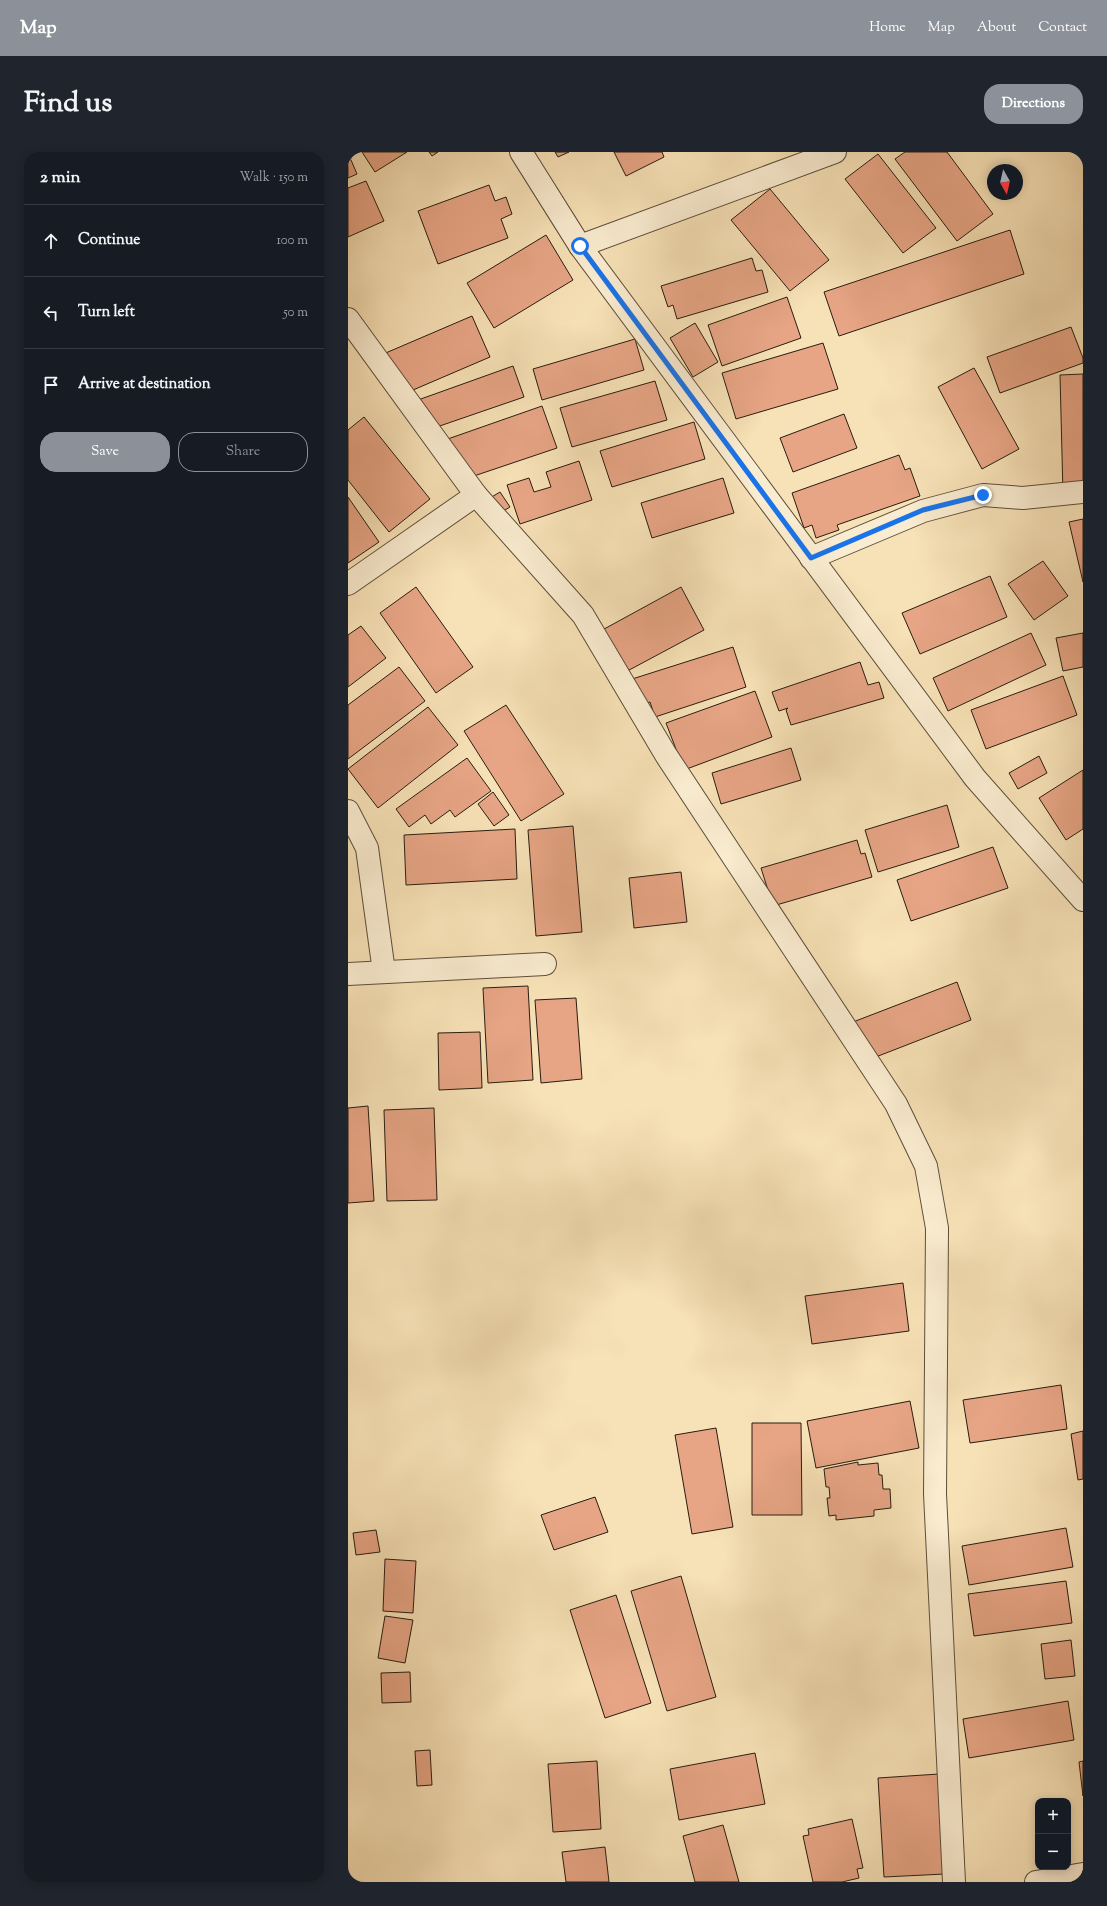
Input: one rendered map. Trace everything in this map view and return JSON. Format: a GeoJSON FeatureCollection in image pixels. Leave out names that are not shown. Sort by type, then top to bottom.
{"type":"FeatureCollection","features":[{"type":"Feature","properties":{"kind":"street"},"geometry":{"type":"LineString","coordinates":[[521,152],[580,246],[975,778],[1083,900]]}},
{"type":"Feature","properties":{"kind":"street"},"geometry":{"type":"LineString","coordinates":[[580,246],[835,152]]}},
{"type":"Feature","properties":{"kind":"street"},"geometry":{"type":"LineString","coordinates":[[348,319],[476,495],[582,614],[666,755],[896,1104],[926,1166],[937,1228],[935,1494],[954,1882]]}},
{"type":"Feature","properties":{"kind":"street"},"geometry":{"type":"LineString","coordinates":[[811,558],[923,510],[983,495],[1023,498],[1083,492]]}},
{"type":"Feature","properties":{"kind":"street"},"geometry":{"type":"LineString","coordinates":[[348,584],[476,495]]}},
{"type":"Feature","properties":{"kind":"street"},"geometry":{"type":"LineString","coordinates":[[348,811],[367,848],[384,972]]}},
{"type":"Feature","properties":{"kind":"street"},"geometry":{"type":"LineString","coordinates":[[348,974],[545,964]]}},
{"type":"Feature","properties":{"kind":"street"},"geometry":{"type":"LineString","coordinates":[[1036,1882],[1083,1874]]}},
{"type":"Feature","properties":{"kind":"building"},"geometry":{"type":"Polygon","coordinates":[[[362,152],[407,152],[375,172],[362,152]]]}},
{"type":"Feature","properties":{"kind":"building"},"geometry":{"type":"Polygon","coordinates":[[[429,152],[438,152],[432,156],[429,152]]]}},
{"type":"Feature","properties":{"kind":"building"},"geometry":{"type":"Polygon","coordinates":[[[555,152],[569,152],[558,157],[555,152]]]}},
{"type":"Feature","properties":{"kind":"building"},"geometry":{"type":"Polygon","coordinates":[[[614,152],[662,152],[664,157],[626,176],[614,152]]]}},
{"type":"Feature","properties":{"kind":"building"},"geometry":{"type":"Polygon","coordinates":[[[905,152],[947,152],[993,214],[957,241],[895,159],[905,152]]]}},
{"type":"Feature","properties":{"kind":"building"},"geometry":{"type":"Polygon","coordinates":[[[348,153],[357,174],[348,178],[348,153]]]}},
{"type":"Feature","properties":{"kind":"building"},"geometry":{"type":"Polygon","coordinates":[[[878,154],[936,228],[903,253],[845,179],[878,154]]]}},
{"type":"Feature","properties":{"kind":"building"},"geometry":{"type":"Polygon","coordinates":[[[366,181],[384,221],[348,237],[348,188],[366,181]]]}},
{"type":"Feature","properties":{"kind":"building"},"geometry":{"type":"Polygon","coordinates":[[[489,185],[495,201],[506,197],[512,214],[501,219],[508,238],[438,264],[418,211],[489,185]]]}},
{"type":"Feature","properties":{"kind":"building"},"geometry":{"type":"Polygon","coordinates":[[[770,189],[829,260],[790,291],[731,220],[770,189]]]}},
{"type":"Feature","properties":{"kind":"building"},"geometry":{"type":"Polygon","coordinates":[[[1010,230],[1024,274],[839,336],[824,292],[1010,230]]]}},
{"type":"Feature","properties":{"kind":"building"},"geometry":{"type":"Polygon","coordinates":[[[546,235],[573,280],[494,328],[467,283],[546,235]]]}},
{"type":"Feature","properties":{"kind":"building"},"geometry":{"type":"Polygon","coordinates":[[[752,258],[756,271],[762,270],[768,292],[677,319],[673,305],[668,307],[661,286],[752,258]]]}},
{"type":"Feature","properties":{"kind":"building"},"geometry":{"type":"Polygon","coordinates":[[[787,297],[801,338],[722,366],[708,325],[787,297]]]}},
{"type":"Feature","properties":{"kind":"building"},"geometry":{"type":"Polygon","coordinates":[[[472,316],[490,357],[399,396],[381,355],[472,316]]]}},
{"type":"Feature","properties":{"kind":"building"},"geometry":{"type":"Polygon","coordinates":[[[695,323],[718,362],[693,377],[670,338],[695,323]]]}},
{"type":"Feature","properties":{"kind":"building"},"geometry":{"type":"Polygon","coordinates":[[[1071,327],[1083,358],[1083,363],[1000,393],[987,357],[1071,327]]]}},
{"type":"Feature","properties":{"kind":"building"},"geometry":{"type":"Polygon","coordinates":[[[635,339],[644,370],[542,400],[533,369],[635,339]]]}},
{"type":"Feature","properties":{"kind":"building"},"geometry":{"type":"Polygon","coordinates":[[[823,343],[838,389],[736,419],[722,373],[823,343]]]}},
{"type":"Feature","properties":{"kind":"building"},"geometry":{"type":"Polygon","coordinates":[[[513,366],[524,397],[428,430],[418,400],[513,366]]]}},
{"type":"Feature","properties":{"kind":"building"},"geometry":{"type":"Polygon","coordinates":[[[974,368],[1019,449],[982,469],[938,387],[974,368]]]}},
{"type":"Feature","properties":{"kind":"building"},"geometry":{"type":"Polygon","coordinates":[[[1083,374],[1083,494],[1063,494],[1060,375],[1083,374]]]}},
{"type":"Feature","properties":{"kind":"building"},"geometry":{"type":"Polygon","coordinates":[[[655,381],[667,420],[572,447],[560,408],[655,381]]]}},
{"type":"Feature","properties":{"kind":"building"},"geometry":{"type":"Polygon","coordinates":[[[542,406],[557,448],[462,480],[442,441],[542,406]]]}},
{"type":"Feature","properties":{"kind":"building"},"geometry":{"type":"Polygon","coordinates":[[[844,414],[857,448],[793,472],[780,438],[844,414]]]}},
{"type":"Feature","properties":{"kind":"building"},"geometry":{"type":"Polygon","coordinates":[[[364,417],[430,499],[389,532],[348,480],[348,430],[364,417]]]}},
{"type":"Feature","properties":{"kind":"building"},"geometry":{"type":"Polygon","coordinates":[[[694,422],[705,459],[612,487],[600,451],[694,422]]]}},
{"type":"Feature","properties":{"kind":"building"},"geometry":{"type":"Polygon","coordinates":[[[899,455],[905,470],[910,468],[920,496],[837,525],[839,530],[816,538],[812,525],[804,528],[792,493],[899,455]]]}},
{"type":"Feature","properties":{"kind":"building"},"geometry":{"type":"Polygon","coordinates":[[[579,461],[592,500],[520,524],[507,485],[529,478],[534,492],[551,487],[546,472],[579,461]]]}},
{"type":"Feature","properties":{"kind":"building"},"geometry":{"type":"Polygon","coordinates":[[[723,478],[734,513],[652,538],[641,503],[723,478]]]}},
{"type":"Feature","properties":{"kind":"building"},"geometry":{"type":"Polygon","coordinates":[[[500,492],[510,507],[495,516],[485,501],[500,492]]]}},
{"type":"Feature","properties":{"kind":"building"},"geometry":{"type":"Polygon","coordinates":[[[348,497],[379,542],[348,563],[348,497]]]}},
{"type":"Feature","properties":{"kind":"building"},"geometry":{"type":"Polygon","coordinates":[[[1083,519],[1083,582],[1069,522],[1083,519]]]}},
{"type":"Feature","properties":{"kind":"building"},"geometry":{"type":"Polygon","coordinates":[[[1043,561],[1068,596],[1034,620],[1008,584],[1043,561]]]}},
{"type":"Feature","properties":{"kind":"building"},"geometry":{"type":"Polygon","coordinates":[[[990,576],[1007,617],[920,654],[902,613],[990,576]]]}},
{"type":"Feature","properties":{"kind":"building"},"geometry":{"type":"Polygon","coordinates":[[[416,587],[473,667],[436,693],[380,613],[416,587]]]}},
{"type":"Feature","properties":{"kind":"building"},"geometry":{"type":"Polygon","coordinates":[[[681,587],[704,630],[618,676],[595,634],[681,587]]]}},
{"type":"Feature","properties":{"kind":"building"},"geometry":{"type":"Polygon","coordinates":[[[361,626],[386,658],[348,687],[348,635],[361,626]]]}},
{"type":"Feature","properties":{"kind":"building"},"geometry":{"type":"Polygon","coordinates":[[[1031,633],[1046,665],[948,711],[933,678],[1031,633]]]}},
{"type":"Feature","properties":{"kind":"building"},"geometry":{"type":"Polygon","coordinates":[[[1083,633],[1083,667],[1063,671],[1056,638],[1083,633]]]}},
{"type":"Feature","properties":{"kind":"building"},"geometry":{"type":"Polygon","coordinates":[[[733,647],[746,687],[655,717],[650,702],[637,706],[629,680],[733,647]]]}},
{"type":"Feature","properties":{"kind":"building"},"geometry":{"type":"Polygon","coordinates":[[[860,662],[868,685],[879,682],[884,698],[791,725],[786,710],[788,708],[779,711],[772,692],[860,662]]]}},
{"type":"Feature","properties":{"kind":"building"},"geometry":{"type":"Polygon","coordinates":[[[399,667],[425,701],[348,759],[348,705],[399,667]]]}},
{"type":"Feature","properties":{"kind":"building"},"geometry":{"type":"Polygon","coordinates":[[[1063,676],[1077,715],[986,749],[971,710],[1063,676]]]}},
{"type":"Feature","properties":{"kind":"building"},"geometry":{"type":"Polygon","coordinates":[[[755,691],[772,737],[684,770],[666,723],[755,691]]]}},
{"type":"Feature","properties":{"kind":"building"},"geometry":{"type":"Polygon","coordinates":[[[506,705],[564,794],[521,821],[464,731],[506,705]]]}},
{"type":"Feature","properties":{"kind":"building"},"geometry":{"type":"Polygon","coordinates":[[[428,707],[458,745],[378,808],[348,769],[428,707]]]}},
{"type":"Feature","properties":{"kind":"building"},"geometry":{"type":"Polygon","coordinates":[[[791,748],[801,780],[721,804],[712,773],[791,748]]]}},
{"type":"Feature","properties":{"kind":"building"},"geometry":{"type":"Polygon","coordinates":[[[1039,756],[1047,773],[1018,789],[1009,773],[1039,756]]]}},
{"type":"Feature","properties":{"kind":"building"},"geometry":{"type":"Polygon","coordinates":[[[467,758],[491,791],[455,817],[450,810],[431,824],[425,815],[409,827],[396,809],[467,758]]]}},
{"type":"Feature","properties":{"kind":"building"},"geometry":{"type":"Polygon","coordinates":[[[1083,770],[1083,829],[1066,840],[1039,798],[1083,770]]]}},
{"type":"Feature","properties":{"kind":"building"},"geometry":{"type":"Polygon","coordinates":[[[493,792],[509,815],[494,826],[478,804],[493,792]]]}},
{"type":"Feature","properties":{"kind":"building"},"geometry":{"type":"Polygon","coordinates":[[[947,805],[959,847],[878,872],[865,830],[947,805]]]}},
{"type":"Feature","properties":{"kind":"building"},"geometry":{"type":"Polygon","coordinates":[[[573,826],[582,932],[536,936],[528,830],[573,826]]]}},
{"type":"Feature","properties":{"kind":"building"},"geometry":{"type":"Polygon","coordinates":[[[515,829],[517,879],[406,885],[404,835],[515,829]]]}},
{"type":"Feature","properties":{"kind":"building"},"geometry":{"type":"Polygon","coordinates":[[[857,840],[861,854],[865,853],[872,877],[773,906],[761,868],[857,840]]]}},
{"type":"Feature","properties":{"kind":"building"},"geometry":{"type":"Polygon","coordinates":[[[993,847],[1008,888],[911,921],[897,880],[993,847]]]}},
{"type":"Feature","properties":{"kind":"building"},"geometry":{"type":"Polygon","coordinates":[[[681,872],[687,922],[634,928],[629,878],[681,872]]]}},
{"type":"Feature","properties":{"kind":"building"},"geometry":{"type":"Polygon","coordinates":[[[957,982],[971,1020],[868,1060],[853,1022],[957,982]]]}},
{"type":"Feature","properties":{"kind":"building"},"geometry":{"type":"Polygon","coordinates":[[[528,986],[533,1080],[488,1083],[483,988],[528,986]]]}},
{"type":"Feature","properties":{"kind":"building"},"geometry":{"type":"Polygon","coordinates":[[[576,998],[582,1079],[541,1083],[535,1000],[576,998]]]}},
{"type":"Feature","properties":{"kind":"building"},"geometry":{"type":"Polygon","coordinates":[[[480,1032],[482,1088],[439,1090],[438,1033],[480,1032]]]}},
{"type":"Feature","properties":{"kind":"building"},"geometry":{"type":"Polygon","coordinates":[[[368,1106],[374,1201],[348,1203],[348,1108],[368,1106]]]}},
{"type":"Feature","properties":{"kind":"building"},"geometry":{"type":"Polygon","coordinates":[[[434,1108],[437,1200],[387,1201],[384,1110],[434,1108]]]}},
{"type":"Feature","properties":{"kind":"building"},"geometry":{"type":"Polygon","coordinates":[[[903,1283],[909,1331],[812,1344],[805,1296],[903,1283]]]}},
{"type":"Feature","properties":{"kind":"building"},"geometry":{"type":"Polygon","coordinates":[[[1061,1385],[1067,1429],[970,1443],[963,1400],[1061,1385]]]}},
{"type":"Feature","properties":{"kind":"building"},"geometry":{"type":"Polygon","coordinates":[[[910,1401],[919,1448],[816,1468],[807,1421],[910,1401]]]}},
{"type":"Feature","properties":{"kind":"building"},"geometry":{"type":"Polygon","coordinates":[[[752,1423],[801,1423],[802,1515],[752,1515],[752,1423]]]}},
{"type":"Feature","properties":{"kind":"building"},"geometry":{"type":"Polygon","coordinates":[[[716,1428],[733,1527],[692,1534],[675,1435],[716,1428]]]}},
{"type":"Feature","properties":{"kind":"building"},"geometry":{"type":"Polygon","coordinates":[[[1083,1431],[1083,1479],[1078,1480],[1071,1434],[1083,1431]]]}},
{"type":"Feature","properties":{"kind":"building"},"geometry":{"type":"Polygon","coordinates":[[[858,1462],[858,1465],[878,1463],[879,1475],[882,1475],[883,1489],[890,1489],[891,1508],[874,1510],[874,1516],[836,1520],[836,1515],[829,1516],[827,1498],[830,1498],[829,1487],[826,1487],[824,1469],[858,1462]]]}},
{"type":"Feature","properties":{"kind":"building"},"geometry":{"type":"Polygon","coordinates":[[[595,1497],[608,1532],[554,1550],[541,1515],[595,1497]]]}},
{"type":"Feature","properties":{"kind":"building"},"geometry":{"type":"Polygon","coordinates":[[[1066,1528],[1073,1567],[969,1585],[962,1546],[1066,1528]]]}},
{"type":"Feature","properties":{"kind":"building"},"geometry":{"type":"Polygon","coordinates":[[[376,1530],[380,1552],[356,1555],[353,1533],[376,1530]]]}},
{"type":"Feature","properties":{"kind":"building"},"geometry":{"type":"Polygon","coordinates":[[[385,1559],[416,1561],[413,1613],[383,1611],[385,1559]]]}},
{"type":"Feature","properties":{"kind":"building"},"geometry":{"type":"Polygon","coordinates":[[[681,1576],[716,1697],[667,1711],[631,1591],[681,1576]]]}},
{"type":"Feature","properties":{"kind":"building"},"geometry":{"type":"Polygon","coordinates":[[[1066,1581],[1072,1623],[974,1636],[968,1594],[1066,1581]]]}},
{"type":"Feature","properties":{"kind":"building"},"geometry":{"type":"Polygon","coordinates":[[[616,1595],[651,1703],[605,1718],[570,1610],[616,1595]]]}},
{"type":"Feature","properties":{"kind":"building"},"geometry":{"type":"Polygon","coordinates":[[[385,1616],[413,1620],[405,1663],[378,1658],[385,1616]]]}},
{"type":"Feature","properties":{"kind":"building"},"geometry":{"type":"Polygon","coordinates":[[[1071,1640],[1075,1676],[1045,1679],[1041,1644],[1071,1640]]]}},
{"type":"Feature","properties":{"kind":"building"},"geometry":{"type":"Polygon","coordinates":[[[410,1672],[411,1702],[382,1703],[381,1673],[410,1672]]]}},
{"type":"Feature","properties":{"kind":"building"},"geometry":{"type":"Polygon","coordinates":[[[1068,1701],[1074,1740],[969,1758],[963,1719],[1068,1701]]]}},
{"type":"Feature","properties":{"kind":"building"},"geometry":{"type":"Polygon","coordinates":[[[430,1750],[432,1785],[417,1786],[415,1751],[430,1750]]]}},
{"type":"Feature","properties":{"kind":"building"},"geometry":{"type":"Polygon","coordinates":[[[755,1753],[765,1804],[679,1820],[670,1769],[755,1753]]]}},
{"type":"Feature","properties":{"kind":"building"},"geometry":{"type":"Polygon","coordinates":[[[597,1761],[601,1829],[553,1832],[548,1764],[597,1761]]]}},
{"type":"Feature","properties":{"kind":"building"},"geometry":{"type":"Polygon","coordinates":[[[1083,1761],[1083,1796],[1079,1762],[1083,1761]]]}},
{"type":"Feature","properties":{"kind":"building"},"geometry":{"type":"Polygon","coordinates":[[[939,1774],[945,1874],[884,1877],[878,1778],[939,1774]]]}},
{"type":"Feature","properties":{"kind":"building"},"geometry":{"type":"Polygon","coordinates":[[[852,1819],[863,1868],[857,1869],[859,1878],[842,1882],[813,1882],[803,1836],[809,1835],[808,1829],[852,1819]]]}},
{"type":"Feature","properties":{"kind":"building"},"geometry":{"type":"Polygon","coordinates":[[[723,1825],[739,1882],[695,1882],[683,1836],[723,1825]]]}},
{"type":"Feature","properties":{"kind":"building"},"geometry":{"type":"Polygon","coordinates":[[[605,1847],[609,1882],[566,1882],[562,1852],[605,1847]]]}},
{"type":"Feature","properties":{"kind":"route"},"geometry":{"type":"LineString","coordinates":[[580,246],[811,558],[923,510],[983,495]]}}]}
